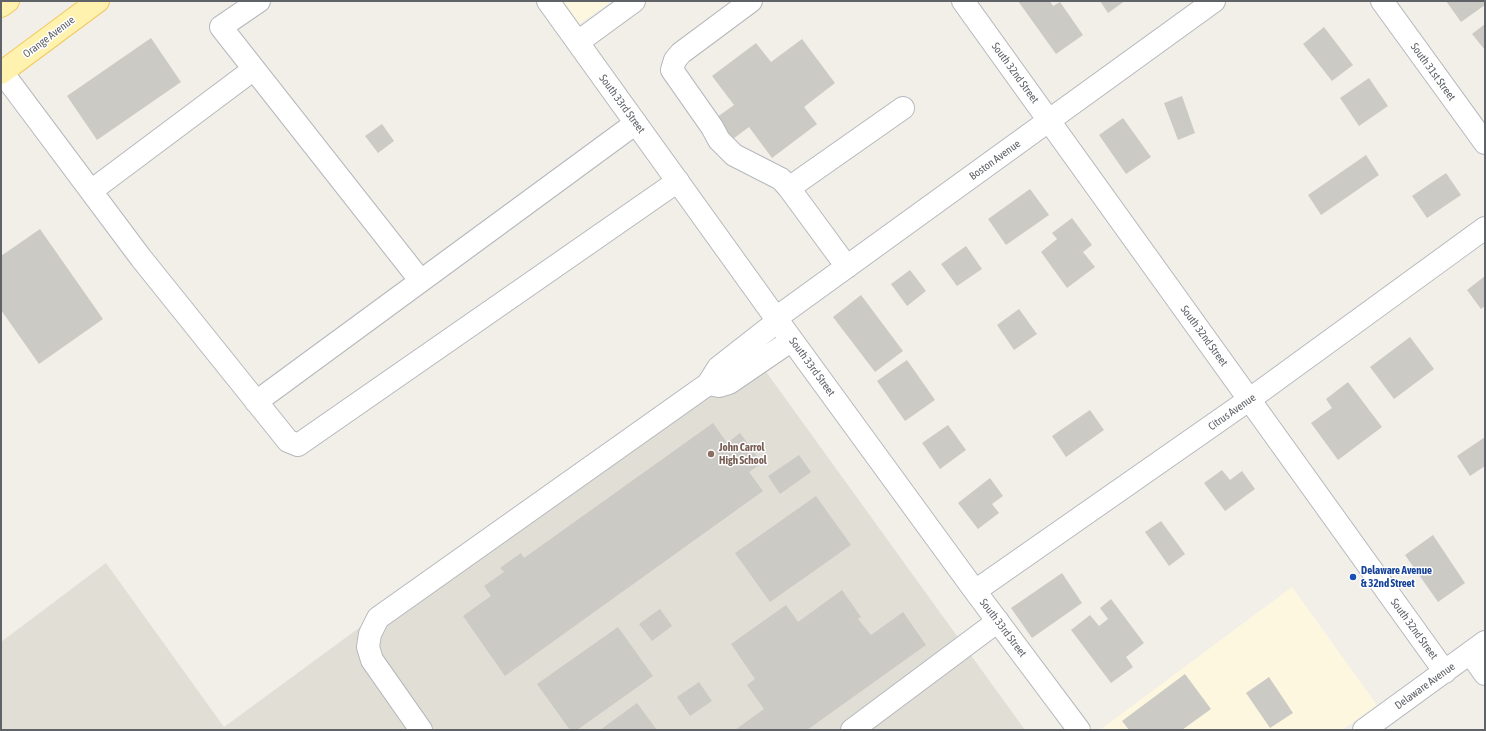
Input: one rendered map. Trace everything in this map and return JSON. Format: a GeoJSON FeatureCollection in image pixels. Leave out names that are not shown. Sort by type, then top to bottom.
{"type":"FeatureCollection","features":[{"type":"Feature","properties":{"kind":"main road"},"geometry":{"type":"LineString","coordinates":[[1,6],[8,1]]}},
{"type":"Feature","properties":{"kind":"main road","name":"Orange Avenue"},"geometry":{"type":"LineString","coordinates":[[2,73],[98,1]]}},
{"type":"Feature","properties":{"kind":"street"},"geometry":{"type":"LineString","coordinates":[[259,1],[221,27],[420,280]]}},
{"type":"Feature","properties":{"kind":"street","name":"South 33rd Street"},"geometry":{"type":"LineString","coordinates":[[548,1],[777,320],[975,591],[1079,730]]}},
{"type":"Feature","properties":{"kind":"street"},"geometry":{"type":"LineString","coordinates":[[578,42],[634,1]]}},
{"type":"Feature","properties":{"kind":"street"},"geometry":{"type":"LineString","coordinates":[[751,1],[681,53],[675,60],[672,70],[712,127],[719,140],[734,155],[781,179],[790,188],[847,267]]}},
{"type":"Feature","properties":{"kind":"street","name":"South 32nd Street"},"geometry":{"type":"LineString","coordinates":[[963,1],[1250,399],[1444,672]]}},
{"type":"Feature","properties":{"kind":"street","name":"Boston Avenue"},"geometry":{"type":"LineString","coordinates":[[708,384],[718,368],[777,320],[847,267],[1214,1]]}},
{"type":"Feature","properties":{"kind":"street","name":"South 31st Street"},"geometry":{"type":"LineString","coordinates":[[1382,1],[1485,143]]}},
{"type":"Feature","properties":{"kind":"street"},"geometry":{"type":"LineString","coordinates":[[91,190],[254,69]]}},
{"type":"Feature","properties":{"kind":"street"},"geometry":{"type":"LineString","coordinates":[[2,73],[142,258],[256,402],[288,441],[298,445],[678,181]]}},
{"type":"Feature","properties":{"kind":"street"},"geometry":{"type":"LineString","coordinates":[[790,188],[903,108]]}},
{"type":"Feature","properties":{"kind":"street"},"geometry":{"type":"LineString","coordinates":[[256,402],[420,280],[636,123]]}},
{"type":"Feature","properties":{"kind":"street","name":"Citrus Avenue"},"geometry":{"type":"LineString","coordinates":[[975,591],[1250,399],[1485,228]]}},
{"type":"Feature","properties":{"kind":"street"},"geometry":{"type":"LineString","coordinates":[[421,730],[372,660],[368,647],[369,640],[370,634],[378,618],[708,384],[719,386],[729,383],[792,340]]}},
{"type":"Feature","properties":{"kind":"street"},"geometry":{"type":"LineString","coordinates":[[852,730],[998,622]]}},
{"type":"Feature","properties":{"kind":"street"},"geometry":{"type":"LineString","coordinates":[[1477,648],[1485,674]]}},
{"type":"Feature","properties":{"kind":"street","name":"Delaware Avenue"},"geometry":{"type":"LineString","coordinates":[[1364,730],[1477,648]]}},
{"type":"Feature","properties":{"kind":"shaded area"},"geometry":{"type":"Polygon","coordinates":[[[563,1],[612,1],[579,24],[563,1]]]}},
{"type":"Feature","properties":{"kind":"shaded area","name":"John Carrol High School"},"geometry":{"type":"Polygon","coordinates":[[[746,344],[1025,730],[1,730],[1,642],[106,563],[224,727],[746,344]]]}},
{"type":"Feature","properties":{"kind":"shaded area"},"geometry":{"type":"Polygon","coordinates":[[[1292,587],[1377,705],[1342,730],[1100,730],[1292,587]]]}},
{"type":"Feature","properties":{"kind":"building"},"geometry":{"type":"Polygon","coordinates":[[[1018,1],[1050,1],[1053,6],[1060,2],[1083,35],[1056,54],[1018,1]]]}},
{"type":"Feature","properties":{"kind":"building"},"geometry":{"type":"Polygon","coordinates":[[[1100,1],[1125,1],[1108,13],[1100,1]]]}},
{"type":"Feature","properties":{"kind":"building"},"geometry":{"type":"Polygon","coordinates":[[[1446,1],[1483,1],[1485,5],[1461,22],[1446,1]]]}},
{"type":"Feature","properties":{"kind":"building"},"geometry":{"type":"Polygon","coordinates":[[[1485,24],[1485,50],[1472,34],[1485,24]]]}},
{"type":"Feature","properties":{"kind":"building"},"geometry":{"type":"Polygon","coordinates":[[[1324,27],[1353,65],[1332,81],[1303,44],[1324,27]]]}},
{"type":"Feature","properties":{"kind":"building"},"geometry":{"type":"Polygon","coordinates":[[[151,38],[181,82],[97,140],[67,96],[151,38]]]}},
{"type":"Feature","properties":{"kind":"building"},"geometry":{"type":"Polygon","coordinates":[[[802,39],[835,83],[804,107],[817,124],[772,158],[749,127],[729,142],[713,120],[734,105],[712,76],[756,43],[771,62],[802,39]]]}},
{"type":"Feature","properties":{"kind":"building"},"geometry":{"type":"Polygon","coordinates":[[[1369,78],[1388,106],[1359,126],[1340,98],[1369,78]]]}},
{"type":"Feature","properties":{"kind":"building"},"geometry":{"type":"Polygon","coordinates":[[[1182,96],[1195,133],[1178,140],[1164,103],[1182,96]]]}},
{"type":"Feature","properties":{"kind":"building"},"geometry":{"type":"Polygon","coordinates":[[[1123,118],[1151,157],[1126,174],[1099,135],[1123,118]]]}},
{"type":"Feature","properties":{"kind":"building"},"geometry":{"type":"Polygon","coordinates":[[[382,124],[394,141],[378,153],[365,136],[382,124]]]}},
{"type":"Feature","properties":{"kind":"building"},"geometry":{"type":"Polygon","coordinates":[[[1366,155],[1379,175],[1321,215],[1308,195],[1366,155]]]}},
{"type":"Feature","properties":{"kind":"building"},"geometry":{"type":"Polygon","coordinates":[[[1446,173],[1461,195],[1427,218],[1412,196],[1446,173]]]}},
{"type":"Feature","properties":{"kind":"building"},"geometry":{"type":"Polygon","coordinates":[[[1030,189],[1049,215],[1006,245],[988,219],[1030,189]]]}},
{"type":"Feature","properties":{"kind":"building"},"geometry":{"type":"Polygon","coordinates":[[[1072,218],[1092,245],[1083,252],[1095,267],[1067,288],[1041,252],[1057,239],[1052,233],[1072,218]]]}},
{"type":"Feature","properties":{"kind":"building"},"geometry":{"type":"Polygon","coordinates":[[[40,229],[103,319],[39,364],[1,310],[1,256],[40,229]]]}},
{"type":"Feature","properties":{"kind":"building"},"geometry":{"type":"Polygon","coordinates":[[[966,246],[982,269],[957,286],[941,264],[966,246]]]}},
{"type":"Feature","properties":{"kind":"building"},"geometry":{"type":"Polygon","coordinates":[[[910,270],[926,291],[907,306],[891,284],[910,270]]]}},
{"type":"Feature","properties":{"kind":"building"},"geometry":{"type":"Polygon","coordinates":[[[1485,276],[1485,306],[1481,309],[1467,290],[1485,276]]]}},
{"type":"Feature","properties":{"kind":"building"},"geometry":{"type":"Polygon","coordinates":[[[861,295],[903,351],[875,372],[833,317],[861,295]]]}},
{"type":"Feature","properties":{"kind":"building"},"geometry":{"type":"Polygon","coordinates":[[[1019,309],[1037,334],[1014,350],[997,325],[1019,309]]]}},
{"type":"Feature","properties":{"kind":"building"},"geometry":{"type":"Polygon","coordinates":[[[1410,337],[1434,369],[1394,399],[1370,367],[1410,337]]]}},
{"type":"Feature","properties":{"kind":"building"},"geometry":{"type":"Polygon","coordinates":[[[907,360],[935,400],[905,421],[877,381],[907,360]]]}},
{"type":"Feature","properties":{"kind":"building"},"geometry":{"type":"Polygon","coordinates":[[[1348,382],[1382,427],[1338,460],[1311,423],[1332,408],[1326,399],[1348,382]]]}},
{"type":"Feature","properties":{"kind":"building"},"geometry":{"type":"Polygon","coordinates":[[[1090,410],[1104,430],[1066,457],[1052,436],[1090,410]]]}},
{"type":"Feature","properties":{"kind":"building"},"geometry":{"type":"Polygon","coordinates":[[[713,423],[727,443],[740,433],[762,463],[749,472],[763,491],[505,676],[463,616],[491,596],[484,586],[504,572],[500,568],[521,553],[524,558],[713,423]]]}},
{"type":"Feature","properties":{"kind":"building"},"geometry":{"type":"Polygon","coordinates":[[[948,425],[966,450],[940,469],[922,443],[948,425]]]}},
{"type":"Feature","properties":{"kind":"building"},"geometry":{"type":"Polygon","coordinates":[[[1485,437],[1485,466],[1470,476],[1457,456],[1485,437]]]}},
{"type":"Feature","properties":{"kind":"building"},"geometry":{"type":"Polygon","coordinates":[[[799,455],[811,472],[780,494],[768,476],[799,455]]]}},
{"type":"Feature","properties":{"kind":"building"},"geometry":{"type":"Polygon","coordinates":[[[1222,470],[1230,480],[1242,471],[1255,489],[1225,511],[1204,483],[1222,470]]]}},
{"type":"Feature","properties":{"kind":"building"},"geometry":{"type":"Polygon","coordinates":[[[990,478],[1003,496],[992,504],[999,513],[978,529],[958,503],[990,478]]]}},
{"type":"Feature","properties":{"kind":"building"},"geometry":{"type":"Polygon","coordinates":[[[816,496],[851,545],[770,602],[735,553],[816,496]]]}},
{"type":"Feature","properties":{"kind":"building"},"geometry":{"type":"Polygon","coordinates":[[[1161,521],[1185,554],[1169,566],[1145,532],[1161,521]]]}},
{"type":"Feature","properties":{"kind":"building"},"geometry":{"type":"Polygon","coordinates":[[[1433,535],[1465,583],[1438,602],[1405,555],[1433,535]]]}},
{"type":"Feature","properties":{"kind":"building"},"geometry":{"type":"Polygon","coordinates":[[[1062,573],[1082,603],[1032,638],[1011,608],[1062,573]]]}},
{"type":"Feature","properties":{"kind":"building"},"geometry":{"type":"Polygon","coordinates":[[[842,590],[861,617],[858,619],[871,635],[903,612],[926,645],[807,730],[735,730],[764,709],[747,685],[755,679],[731,644],[786,605],[798,622],[842,590]]]}},
{"type":"Feature","properties":{"kind":"building"},"geometry":{"type":"Polygon","coordinates":[[[1111,599],[1144,643],[1126,657],[1133,667],[1111,683],[1071,630],[1090,615],[1099,626],[1108,619],[1100,608],[1111,599]]]}},
{"type":"Feature","properties":{"kind":"building"},"geometry":{"type":"Polygon","coordinates":[[[660,609],[672,626],[652,641],[639,624],[660,609]]]}},
{"type":"Feature","properties":{"kind":"building"},"geometry":{"type":"Polygon","coordinates":[[[618,627],[653,676],[577,730],[570,730],[537,684],[618,627]]]}},
{"type":"Feature","properties":{"kind":"building"},"geometry":{"type":"Polygon","coordinates":[[[1185,674],[1211,709],[1182,730],[1129,730],[1122,721],[1185,674]]]}},
{"type":"Feature","properties":{"kind":"building"},"geometry":{"type":"Polygon","coordinates":[[[1269,677],[1293,713],[1270,728],[1246,693],[1269,677]]]}},
{"type":"Feature","properties":{"kind":"building"},"geometry":{"type":"Polygon","coordinates":[[[699,682],[712,701],[690,716],[677,697],[699,682]]]}},
{"type":"Feature","properties":{"kind":"building"},"geometry":{"type":"Polygon","coordinates":[[[637,703],[657,730],[600,730],[637,703]]]}},
{"type":"Feature","properties":{"kind":"place","name":"John Carrol High School"},"geometry":{"type":"Point","coordinates":[711,454]}},
{"type":"Feature","properties":{"kind":"place","name":"Delaware Avenue & 32nd Street"},"geometry":{"type":"Point","coordinates":[1353,577]}}]}
